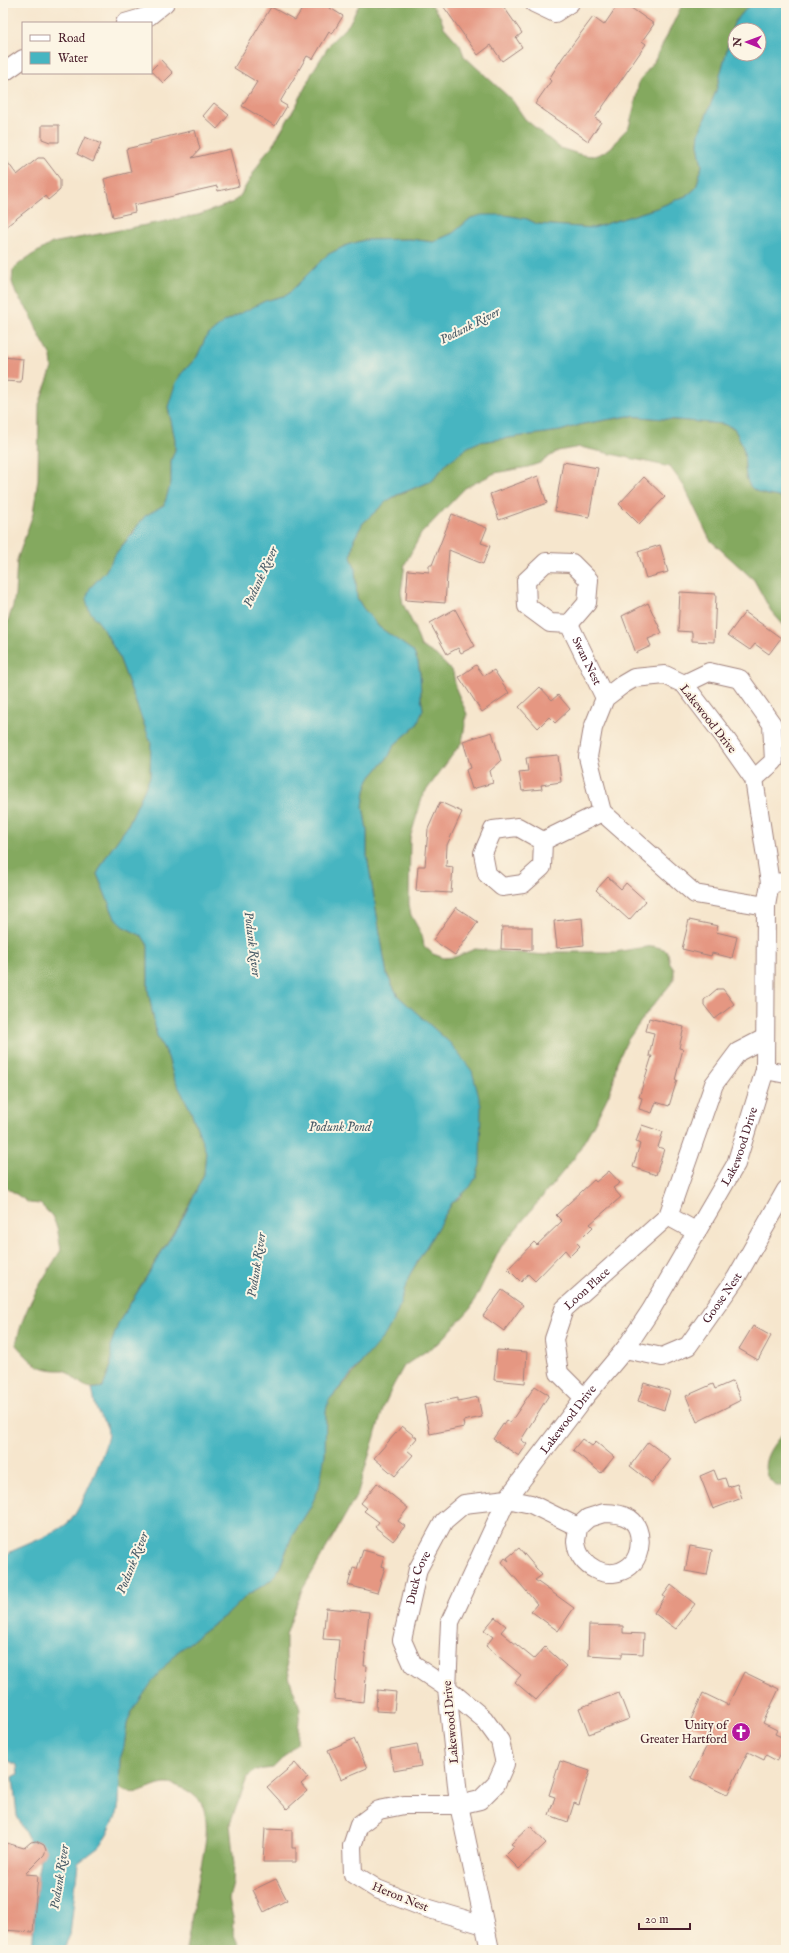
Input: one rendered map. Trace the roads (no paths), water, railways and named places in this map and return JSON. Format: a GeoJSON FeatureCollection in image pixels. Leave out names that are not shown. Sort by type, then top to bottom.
{"type":"FeatureCollection","features":[{"type":"Feature","properties":{"kind":"street"},"geometry":{"type":"LineString","coordinates":[[128,22],[149,16],[165,3]]}},
{"type":"Feature","properties":{"kind":"street"},"geometry":{"type":"LineString","coordinates":[[534,3],[555,13],[570,3]]}},
{"type":"Feature","properties":{"kind":"street"},"geometry":{"type":"LineString","coordinates":[[3,73],[22,60]]}},
{"type":"Feature","properties":{"kind":"street","name":"Swan Nest"},"geometry":{"type":"LineString","coordinates":[[569,624],[605,698]]}},
{"type":"Feature","properties":{"kind":"street"},"geometry":{"type":"LineString","coordinates":[[684,684],[709,672],[740,679],[772,724],[774,761],[754,779]]}},
{"type":"Feature","properties":{"kind":"street","name":"Lakewood Drive"},"geometry":{"type":"LineString","coordinates":[[490,1950],[459,1805],[447,1688],[450,1622],[507,1499],[584,1398],[625,1349],[651,1310],[736,1164],[765,1070],[766,906],[778,882],[754,779],[684,684],[665,675],[634,678],[605,698]]}},
{"type":"Feature","properties":{"kind":"street"},"geometry":{"type":"LineString","coordinates":[[605,698],[593,728],[588,757],[602,812],[696,894],[766,906]]}},
{"type":"Feature","properties":{"kind":"street"},"geometry":{"type":"LineString","coordinates":[[543,841],[602,812]]}},
{"type":"Feature","properties":{"kind":"street","name":"Loon Place"},"geometry":{"type":"LineString","coordinates":[[584,1398],[559,1373],[554,1339],[564,1309],[668,1216],[714,1084],[738,1052],[765,1038]]}},
{"type":"Feature","properties":{"kind":"street"},"geometry":{"type":"LineString","coordinates":[[765,1070],[786,1074]]}},
{"type":"Feature","properties":{"kind":"street","name":"Goose Nest"},"geometry":{"type":"LineString","coordinates":[[625,1349],[662,1357],[688,1346],[736,1278],[786,1190]]}},
{"type":"Feature","properties":{"kind":"street"},"geometry":{"type":"LineString","coordinates":[[668,1216],[697,1232]]}},
{"type":"Feature","properties":{"kind":"street","name":"Duck Cove"},"geometry":{"type":"LineString","coordinates":[[459,1805],[480,1800],[496,1784],[505,1764],[500,1740],[484,1719],[447,1688],[413,1665],[402,1640],[418,1569],[444,1521],[464,1504],[507,1499],[531,1504],[578,1527]]}},
{"type":"Feature","properties":{"kind":"street","name":"Heron Nest"},"geometry":{"type":"LineString","coordinates":[[459,1805],[404,1805],[379,1810],[359,1825],[352,1846],[353,1874],[377,1889],[423,1907],[484,1926]]}},
{"type":"Feature","properties":{"kind":"water","name":"Podunk Pond"},"geometry":{"type":"Polygon","coordinates":[[[751,3],[786,3],[786,500],[760,493],[748,483],[745,471],[743,448],[734,428],[723,424],[629,416],[583,424],[560,431],[479,442],[468,447],[447,463],[432,481],[397,495],[387,501],[363,523],[354,539],[351,557],[355,568],[357,598],[363,608],[379,627],[413,651],[418,662],[423,709],[417,725],[394,745],[389,756],[369,779],[365,791],[363,807],[367,830],[367,856],[387,975],[398,996],[450,1043],[472,1071],[481,1105],[480,1165],[476,1177],[470,1187],[452,1203],[409,1276],[397,1313],[385,1335],[329,1400],[326,1410],[325,1454],[319,1488],[310,1508],[292,1536],[280,1567],[274,1577],[266,1584],[247,1595],[231,1611],[176,1653],[154,1679],[131,1713],[127,1724],[124,1747],[120,1759],[119,1803],[117,1814],[107,1835],[99,1847],[78,1863],[70,1935],[63,1950],[32,1950],[38,1873],[40,1859],[46,1850],[41,1842],[36,1841],[30,1843],[17,1816],[13,1777],[18,1774],[17,1765],[3,1758],[3,1558],[10,1552],[64,1526],[75,1515],[87,1492],[104,1450],[108,1432],[97,1411],[92,1389],[103,1387],[111,1366],[111,1344],[119,1322],[185,1214],[204,1174],[206,1152],[190,1109],[174,1078],[168,1057],[157,1036],[148,990],[148,945],[142,936],[122,926],[114,916],[97,874],[107,855],[127,827],[150,777],[151,743],[119,657],[103,628],[89,610],[86,599],[90,588],[105,572],[117,552],[145,516],[164,505],[171,483],[171,461],[175,450],[175,439],[168,407],[175,385],[181,374],[197,357],[206,337],[224,322],[265,301],[287,295],[327,255],[347,245],[365,240],[410,239],[433,242],[453,233],[471,218],[482,215],[505,215],[527,219],[537,224],[593,228],[657,208],[688,195],[696,188],[702,166],[698,144],[699,133],[716,91],[727,49],[727,62],[767,62],[767,22],[735,22],[751,3]]]}},
{"type":"Feature","properties":{"kind":"place","name":"Unity of Greater Hartford"},"geometry":{"type":"Point","coordinates":[741,1732]}},
{"type":"Feature","properties":{"kind":"water label","name":"Podunk River"},"geometry":{"type":"Point","coordinates":[470,326]}},
{"type":"Feature","properties":{"kind":"water label","name":"Podunk River"},"geometry":{"type":"Point","coordinates":[261,577]}},
{"type":"Feature","properties":{"kind":"water label","name":"Podunk River"},"geometry":{"type":"Point","coordinates":[252,944]}},
{"type":"Feature","properties":{"kind":"water label","name":"Podunk River"},"geometry":{"type":"Point","coordinates":[257,1265]}},
{"type":"Feature","properties":{"kind":"water label","name":"Podunk River"},"geometry":{"type":"Point","coordinates":[133,1563]}},
{"type":"Feature","properties":{"kind":"water label","name":"Podunk River"},"geometry":{"type":"Point","coordinates":[60,1877]}}]}
